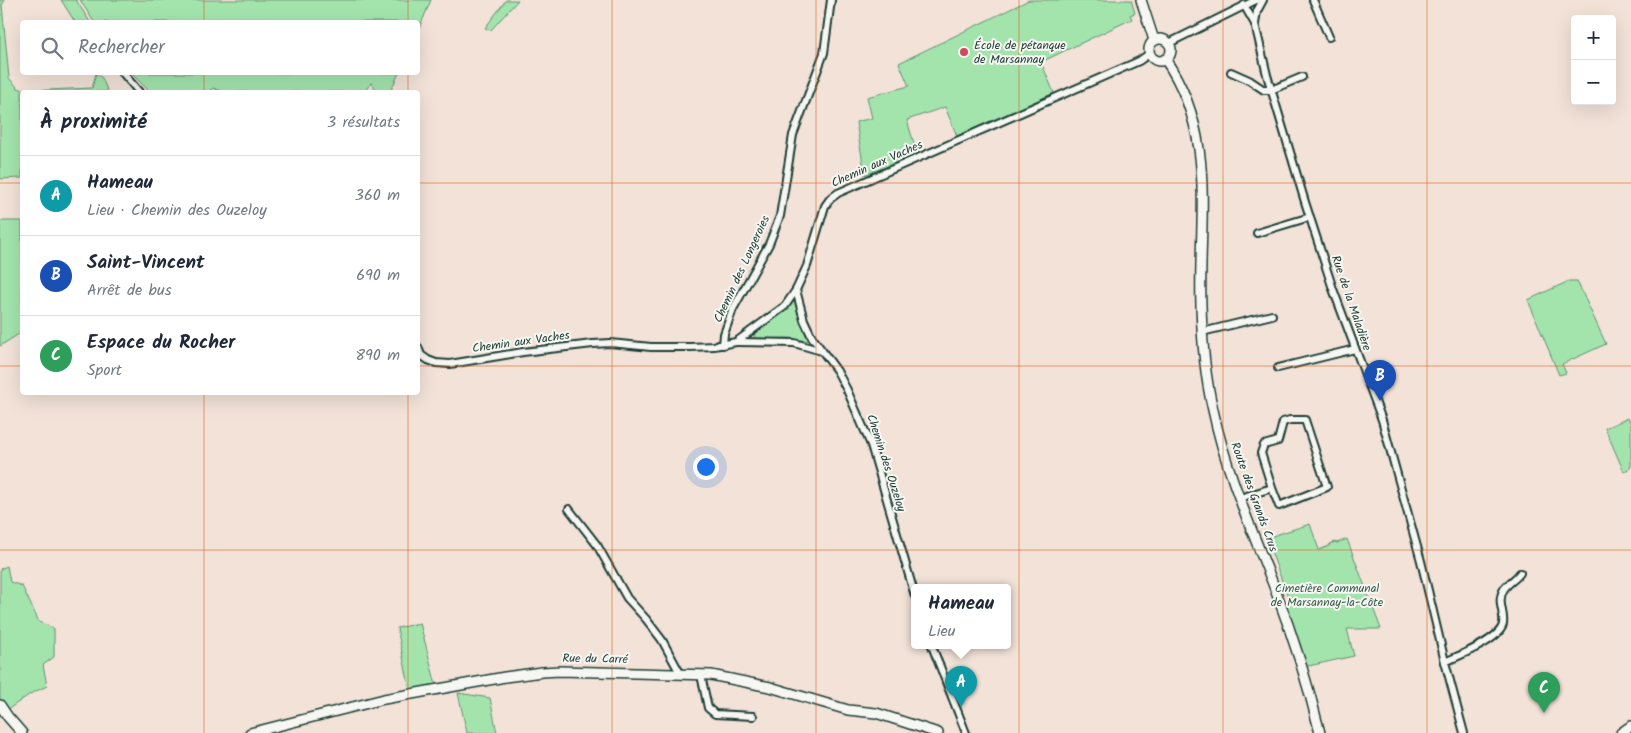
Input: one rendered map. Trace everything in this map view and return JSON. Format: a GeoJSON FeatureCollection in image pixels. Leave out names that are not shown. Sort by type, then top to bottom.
{"type":"FeatureCollection","features":[{"type":"Feature","properties":{"kind":"street","name":"Chemin des Longeroies"},"geometry":{"type":"LineString","coordinates":[[723,345],[724,334],[733,309],[769,244],[780,216],[791,143],[800,113],[824,53],[831,0]]}},
{"type":"Feature","properties":{"kind":"street"},"geometry":{"type":"LineString","coordinates":[[1141,0],[1154,40]]}},
{"type":"Feature","properties":{"kind":"street","name":"Rue de la Maladière"},"geometry":{"type":"LineString","coordinates":[[1255,24],[1257,11],[1263,0]]}},
{"type":"Feature","properties":{"kind":"street"},"geometry":{"type":"LineString","coordinates":[[1313,0],[1329,37]]}},
{"type":"Feature","properties":{"kind":"street"},"geometry":{"type":"LineString","coordinates":[[1168,43],[1250,3],[1257,11]]}},
{"type":"Feature","properties":{"kind":"street","name":"Rue de la Maladière"},"geometry":{"type":"LineString","coordinates":[[1250,3],[1272,90],[1310,217],[1333,289],[1382,420],[1421,561],[1464,733]]}},
{"type":"Feature","properties":{"kind":"street"},"geometry":{"type":"LineString","coordinates":[[1163,39],[1168,43],[1170,54],[1165,59],[1156,60],[1149,54],[1149,47],[1154,40],[1163,39]]}},
{"type":"Feature","properties":{"kind":"street","name":"Chemin aux Vaches"},"geometry":{"type":"LineString","coordinates":[[420,352],[428,360],[436,363],[450,364],[523,352],[593,344],[610,343],[651,347],[690,347],[723,345],[736,342],[785,306],[796,290],[807,266],[826,206],[830,199],[838,193],[1054,99],[1139,61],[1149,54]]}},
{"type":"Feature","properties":{"kind":"street","name":"Route des Grands Crus"},"geometry":{"type":"LineString","coordinates":[[1165,59],[1182,87],[1188,103],[1196,131],[1201,164],[1203,190],[1202,332],[1213,410],[1228,467],[1276,592],[1307,683],[1320,733]]}},
{"type":"Feature","properties":{"kind":"street"},"geometry":{"type":"LineString","coordinates":[[1231,72],[1249,80],[1264,90],[1272,90],[1302,78]]}},
{"type":"Feature","properties":{"kind":"street"},"geometry":{"type":"LineString","coordinates":[[125,75],[137,90]]}},
{"type":"Feature","properties":{"kind":"street"},"geometry":{"type":"LineString","coordinates":[[1257,233],[1310,217]]}},
{"type":"Feature","properties":{"kind":"street","name":"Chemin des Ouzeloy"},"geometry":{"type":"LineString","coordinates":[[796,290],[804,320],[812,337],[837,371],[871,445],[912,584]]}},
{"type":"Feature","properties":{"kind":"street"},"geometry":{"type":"LineString","coordinates":[[1202,332],[1272,315]]}},
{"type":"Feature","properties":{"kind":"street"},"geometry":{"type":"LineString","coordinates":[[736,342],[794,343],[823,352]]}},
{"type":"Feature","properties":{"kind":"street"},"geometry":{"type":"LineString","coordinates":[[1278,368],[1355,349]]}},
{"type":"Feature","properties":{"kind":"street"},"geometry":{"type":"LineString","coordinates":[[1305,420],[1327,487],[1279,506],[1272,488],[1261,453],[1264,445],[1278,441],[1284,422],[1305,420]]}},
{"type":"Feature","properties":{"kind":"street"},"geometry":{"type":"LineString","coordinates":[[1240,498],[1272,488]]}},
{"type":"Feature","properties":{"kind":"street"},"geometry":{"type":"LineString","coordinates":[[569,509],[597,545],[627,598],[662,640],[680,673]]}},
{"type":"Feature","properties":{"kind":"street"},"geometry":{"type":"LineString","coordinates":[[1445,662],[1471,651],[1489,640],[1500,630],[1503,624],[1500,607],[1502,592],[1520,573]]}},
{"type":"Feature","properties":{"kind":"street"},"geometry":{"type":"LineString","coordinates":[[933,649],[966,733]]}},
{"type":"Feature","properties":{"kind":"street","name":"Rue du Carré"},"geometry":{"type":"LineString","coordinates":[[250,733],[384,699],[542,672],[711,675],[770,687],[848,710],[876,712],[938,733]]}},
{"type":"Feature","properties":{"kind":"street"},"geometry":{"type":"LineString","coordinates":[[701,675],[708,708],[715,714],[753,716]]}},
{"type":"Feature","properties":{"kind":"street"},"geometry":{"type":"LineString","coordinates":[[0,705],[22,733]]}},
{"type":"Feature","properties":{"kind":"street"},"geometry":{"type":"LineString","coordinates":[[1620,733],[1631,726]]}},
{"type":"Feature","properties":{"kind":"green space"},"geometry":{"type":"Polygon","coordinates":[[[0,0],[5,0],[2,5],[9,78],[18,88],[23,90],[20,90],[20,178],[0,179],[0,0]]]}},
{"type":"Feature","properties":{"kind":"green space"},"geometry":{"type":"Polygon","coordinates":[[[61,0],[76,0],[89,20],[74,20],[61,0]]]}},
{"type":"Feature","properties":{"kind":"green space"},"geometry":{"type":"Polygon","coordinates":[[[80,0],[431,0],[420,26],[420,20],[93,20],[80,0]]]}},
{"type":"Feature","properties":{"kind":"green space"},"geometry":{"type":"Polygon","coordinates":[[[506,0],[518,0],[491,30],[485,28],[506,0]]]}},
{"type":"Feature","properties":{"kind":"green space"},"geometry":{"type":"Polygon","coordinates":[[[1029,0],[1131,0],[1135,13],[1130,15],[1132,19],[1041,62],[1054,93],[957,136],[945,107],[907,120],[917,154],[865,175],[856,122],[872,118],[867,97],[909,86],[899,63],[1029,0]]]}},
{"type":"Feature","properties":{"kind":"green space"},"geometry":{"type":"Polygon","coordinates":[[[95,75],[102,78],[107,90],[48,90],[92,88],[95,75]]]}},
{"type":"Feature","properties":{"kind":"green space"},"geometry":{"type":"Polygon","coordinates":[[[133,75],[398,75],[391,90],[377,90],[371,83],[366,90],[218,90],[213,88],[210,90],[148,90],[133,75]]]}},
{"type":"Feature","properties":{"kind":"green space"},"geometry":{"type":"Polygon","coordinates":[[[0,221],[20,221],[20,333],[0,346],[0,221]]]}},
{"type":"Feature","properties":{"kind":"green space"},"geometry":{"type":"Polygon","coordinates":[[[1569,281],[1577,281],[1606,344],[1562,364],[1566,373],[1559,375],[1528,300],[1569,281]]]}},
{"type":"Feature","properties":{"kind":"green space"},"geometry":{"type":"Polygon","coordinates":[[[795,301],[810,341],[789,338],[754,339],[755,334],[795,301]]]}},
{"type":"Feature","properties":{"kind":"green space"},"geometry":{"type":"Polygon","coordinates":[[[1628,418],[1631,424],[1631,467],[1624,472],[1605,428],[1628,418]]]}},
{"type":"Feature","properties":{"kind":"green space","name":"Cimetière Communal de Marsannay-la-Côte"},"geometry":{"type":"Polygon","coordinates":[[[1310,524],[1319,550],[1335,542],[1347,539],[1381,629],[1347,629],[1354,656],[1304,667],[1284,603],[1290,602],[1266,538],[1310,524]]]}},
{"type":"Feature","properties":{"kind":"green space"},"geometry":{"type":"Polygon","coordinates":[[[7,566],[10,582],[22,586],[39,622],[54,629],[54,657],[43,665],[47,686],[30,694],[0,715],[0,569],[7,566]]]}},
{"type":"Feature","properties":{"kind":"green space"},"geometry":{"type":"Polygon","coordinates":[[[420,623],[436,685],[410,690],[397,628],[420,623]]]}},
{"type":"Feature","properties":{"kind":"green space"},"geometry":{"type":"Polygon","coordinates":[[[458,693],[490,698],[497,733],[467,733],[458,693]]]}},
{"type":"Feature","properties":{"kind":"place","name":"École de pétanque de Marsannay"},"geometry":{"type":"Point","coordinates":[964,52]}},
{"type":"Feature","properties":{"kind":"place","name":"Saint-Vincent"},"geometry":{"type":"Point","coordinates":[1380,401]}},
{"type":"Feature","properties":{"kind":"place","name":"Hameau"},"geometry":{"type":"Point","coordinates":[961,707]}},
{"type":"Feature","properties":{"kind":"place","name":"Espace du Rocher"},"geometry":{"type":"Point","coordinates":[1544,713]}}]}
